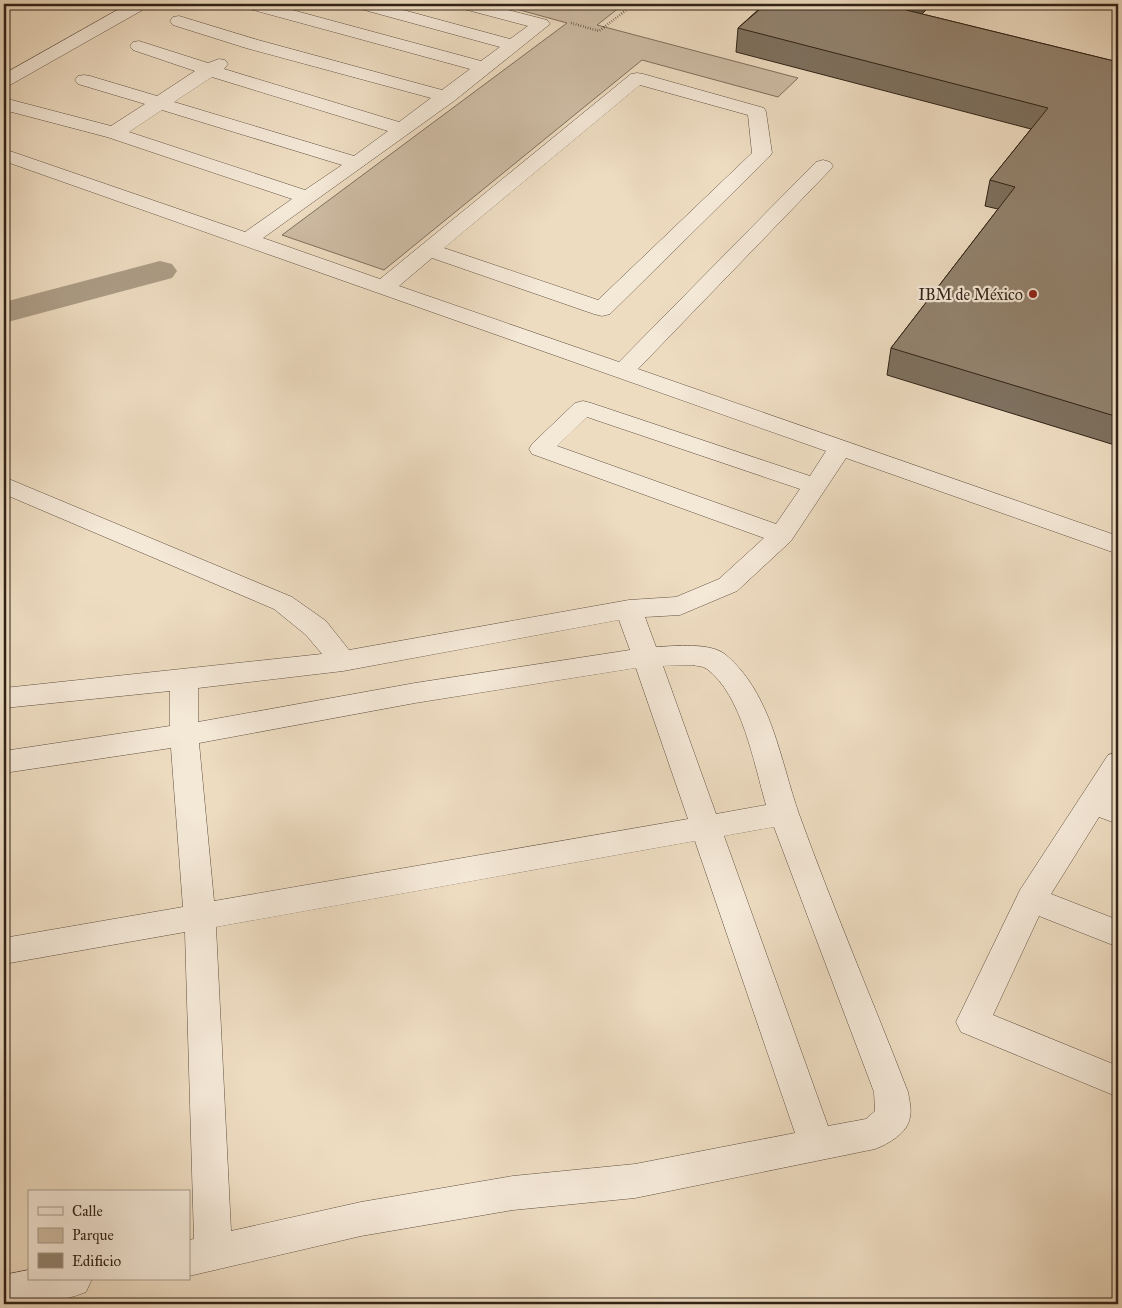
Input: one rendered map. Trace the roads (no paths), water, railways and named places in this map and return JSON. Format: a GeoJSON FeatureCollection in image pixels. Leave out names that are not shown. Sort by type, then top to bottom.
{"type":"FeatureCollection","features":[{"type":"Feature","properties":{"kind":"lane"},"geometry":{"type":"LineString","coordinates":[[4,81],[140,4]]}},
{"type":"Feature","properties":{"kind":"lane"},"geometry":{"type":"LineString","coordinates":[[252,4],[484,67]]}},
{"type":"Feature","properties":{"kind":"lane"},"geometry":{"type":"LineString","coordinates":[[114,133],[314,4]]}},
{"type":"Feature","properties":{"kind":"lane"},"geometry":{"type":"LineString","coordinates":[[362,4],[513,46]]}},
{"type":"Feature","properties":{"kind":"lane"},"geometry":{"type":"LineString","coordinates":[[247,240],[447,97],[541,24],[466,4]]}},
{"type":"Feature","properties":{"kind":"lane"},"geometry":{"type":"LineString","coordinates":[[180,21],[252,44],[447,97]]}},
{"type":"Feature","properties":{"kind":"lane"},"geometry":{"type":"LineString","coordinates":[[139,46],[209,70],[402,129]]}},
{"type":"Feature","properties":{"kind":"lane"},"geometry":{"type":"LineString","coordinates":[[383,288],[428,250],[637,78],[757,112],[760,155],[602,309],[428,250]]}},
{"type":"Feature","properties":{"kind":"lane"},"geometry":{"type":"LineString","coordinates":[[84,80],[357,163]]}},
{"type":"Feature","properties":{"kind":"lane"},"geometry":{"type":"LineString","coordinates":[[4,104],[114,133],[308,198]]}},
{"type":"Feature","properties":{"kind":"lane"},"geometry":{"type":"LineString","coordinates":[[4,155],[1118,545]]}},
{"type":"Feature","properties":{"kind":"lane"},"geometry":{"type":"LineString","coordinates":[[622,372],[823,166]]}},
{"type":"Feature","properties":{"kind":"lane"},"geometry":{"type":"LineString","coordinates":[[782,535],[541,450],[583,408],[815,486]]}},
{"type":"Feature","properties":{"kind":"lane"},"geometry":{"type":"LineString","coordinates":[[4,698],[184,680],[343,661],[630,609],[680,606],[728,585],[782,535],[840,449]]}},
{"type":"Feature","properties":{"kind":"lane"},"geometry":{"type":"LineString","coordinates":[[4,485],[283,603],[316,628],[343,661]]}},
{"type":"Feature","properties":{"kind":"lane"},"geometry":{"type":"LineString","coordinates":[[630,609],[816,1144]]}},
{"type":"Feature","properties":{"kind":"lane"},"geometry":{"type":"LineString","coordinates":[[4,762],[184,735],[415,693],[647,657],[692,655],[714,660],[732,676],[749,704],[784,814],[891,1092],[893,1117],[875,1133],[635,1181],[513,1193],[361,1219],[201,1256],[200,917],[184,735],[184,680]]}},
{"type":"Feature","properties":{"kind":"lane"},"geometry":{"type":"LineString","coordinates":[[1118,763],[1105,807],[1031,899],[973,1022],[1118,1082]]}},
{"type":"Feature","properties":{"kind":"lane"},"geometry":{"type":"LineString","coordinates":[[4,951],[784,814]]}},
{"type":"Feature","properties":{"kind":"lane"},"geometry":{"type":"LineString","coordinates":[[1031,899],[1118,934]]}},
{"type":"Feature","properties":{"kind":"lane"},"geometry":{"type":"LineString","coordinates":[[4,1293],[68,1280]]}},
{"type":"Feature","properties":{"kind":"waterway"},"geometry":{"type":"LineString","coordinates":[[4,313],[160,271]]}},
{"type":"Feature","properties":{"kind":"place","name":"IBM de México"},"geometry":{"type":"Point","coordinates":[1033,294]}}]}
